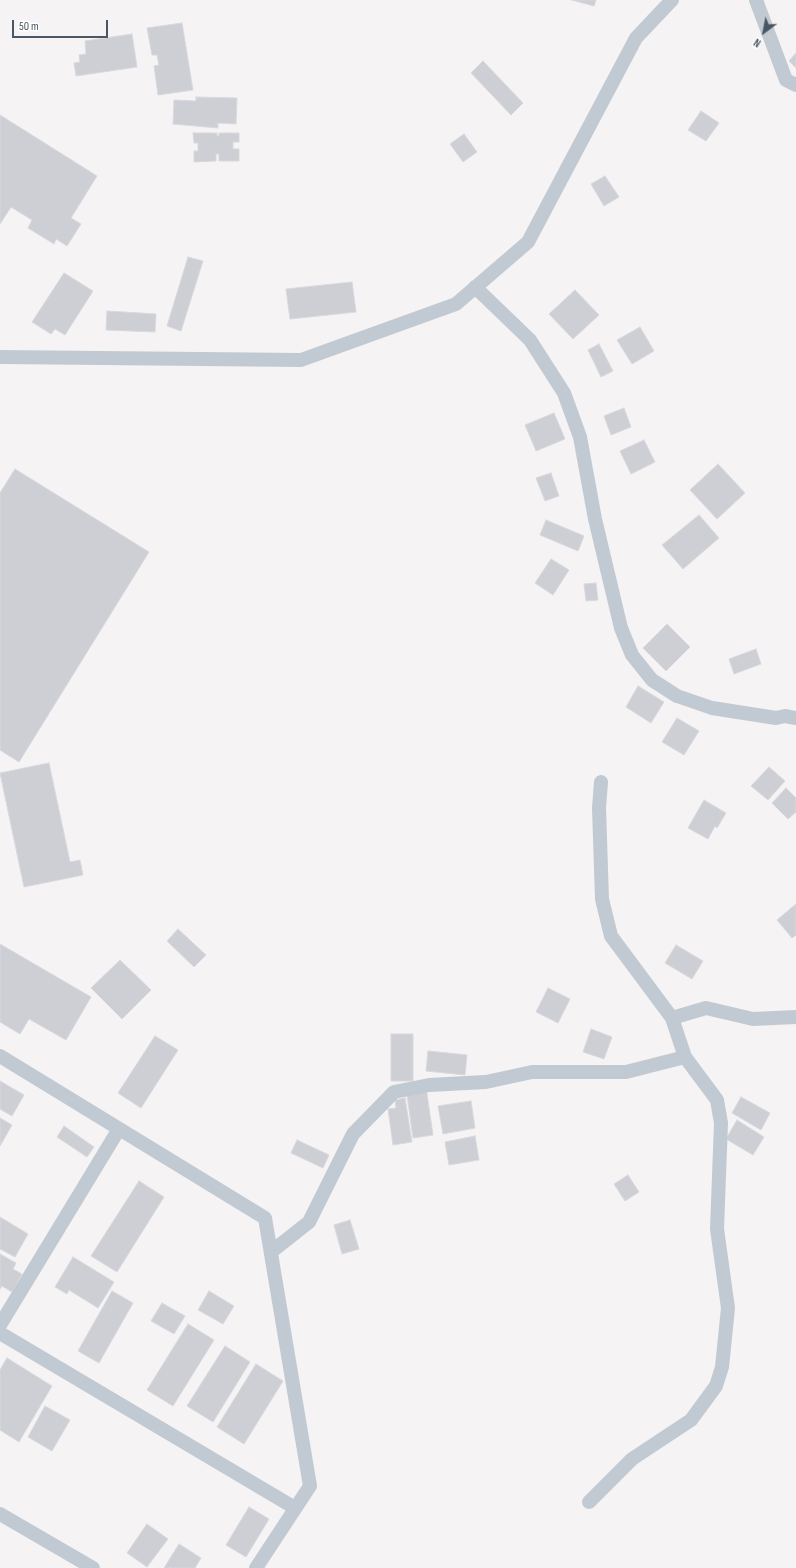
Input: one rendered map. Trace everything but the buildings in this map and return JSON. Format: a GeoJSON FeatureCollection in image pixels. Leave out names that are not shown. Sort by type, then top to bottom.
{"type":"FeatureCollection","features":[{"type":"Feature","properties":{"kind":"street"},"geometry":{"type":"LineString","coordinates":[[0,356],[300,360],[456,304],[528,242],[636,38],[672,0]]}},
{"type":"Feature","properties":{"kind":"street"},"geometry":{"type":"LineString","coordinates":[[756,0],[786,80],[796,85]]}},
{"type":"Feature","properties":{"kind":"street"},"geometry":{"type":"LineString","coordinates":[[475,287],[530,340],[564,393],[580,437],[595,519],[621,628],[632,656],[652,680],[677,696],[712,708],[776,718],[785,716],[796,718]]}},
{"type":"Feature","properties":{"kind":"street"},"geometry":{"type":"LineString","coordinates":[[589,1502],[632,1459],[691,1420],[716,1386],[722,1367],[728,1308],[717,1229],[721,1123],[717,1100],[685,1057],[672,1018],[611,936],[602,899],[599,808],[601,782]]}},
{"type":"Feature","properties":{"kind":"street"},"geometry":{"type":"LineString","coordinates":[[672,1018],[706,1008],[753,1020],[796,1017]]}},
{"type":"Feature","properties":{"kind":"street"},"geometry":{"type":"LineString","coordinates":[[0,1056],[265,1218],[310,1486],[256,1568]]}},
{"type":"Feature","properties":{"kind":"street"},"geometry":{"type":"LineString","coordinates":[[271,1252],[309,1222],[353,1134],[394,1092],[429,1085],[486,1082],[532,1072],[626,1072],[685,1057]]}},
{"type":"Feature","properties":{"kind":"street"},"geometry":{"type":"LineString","coordinates":[[0,1325],[119,1129]]}},
{"type":"Feature","properties":{"kind":"street"},"geometry":{"type":"LineString","coordinates":[[0,1333],[295,1508]]}},
{"type":"Feature","properties":{"kind":"street"},"geometry":{"type":"LineString","coordinates":[[0,1514],[93,1568]]}}]}
